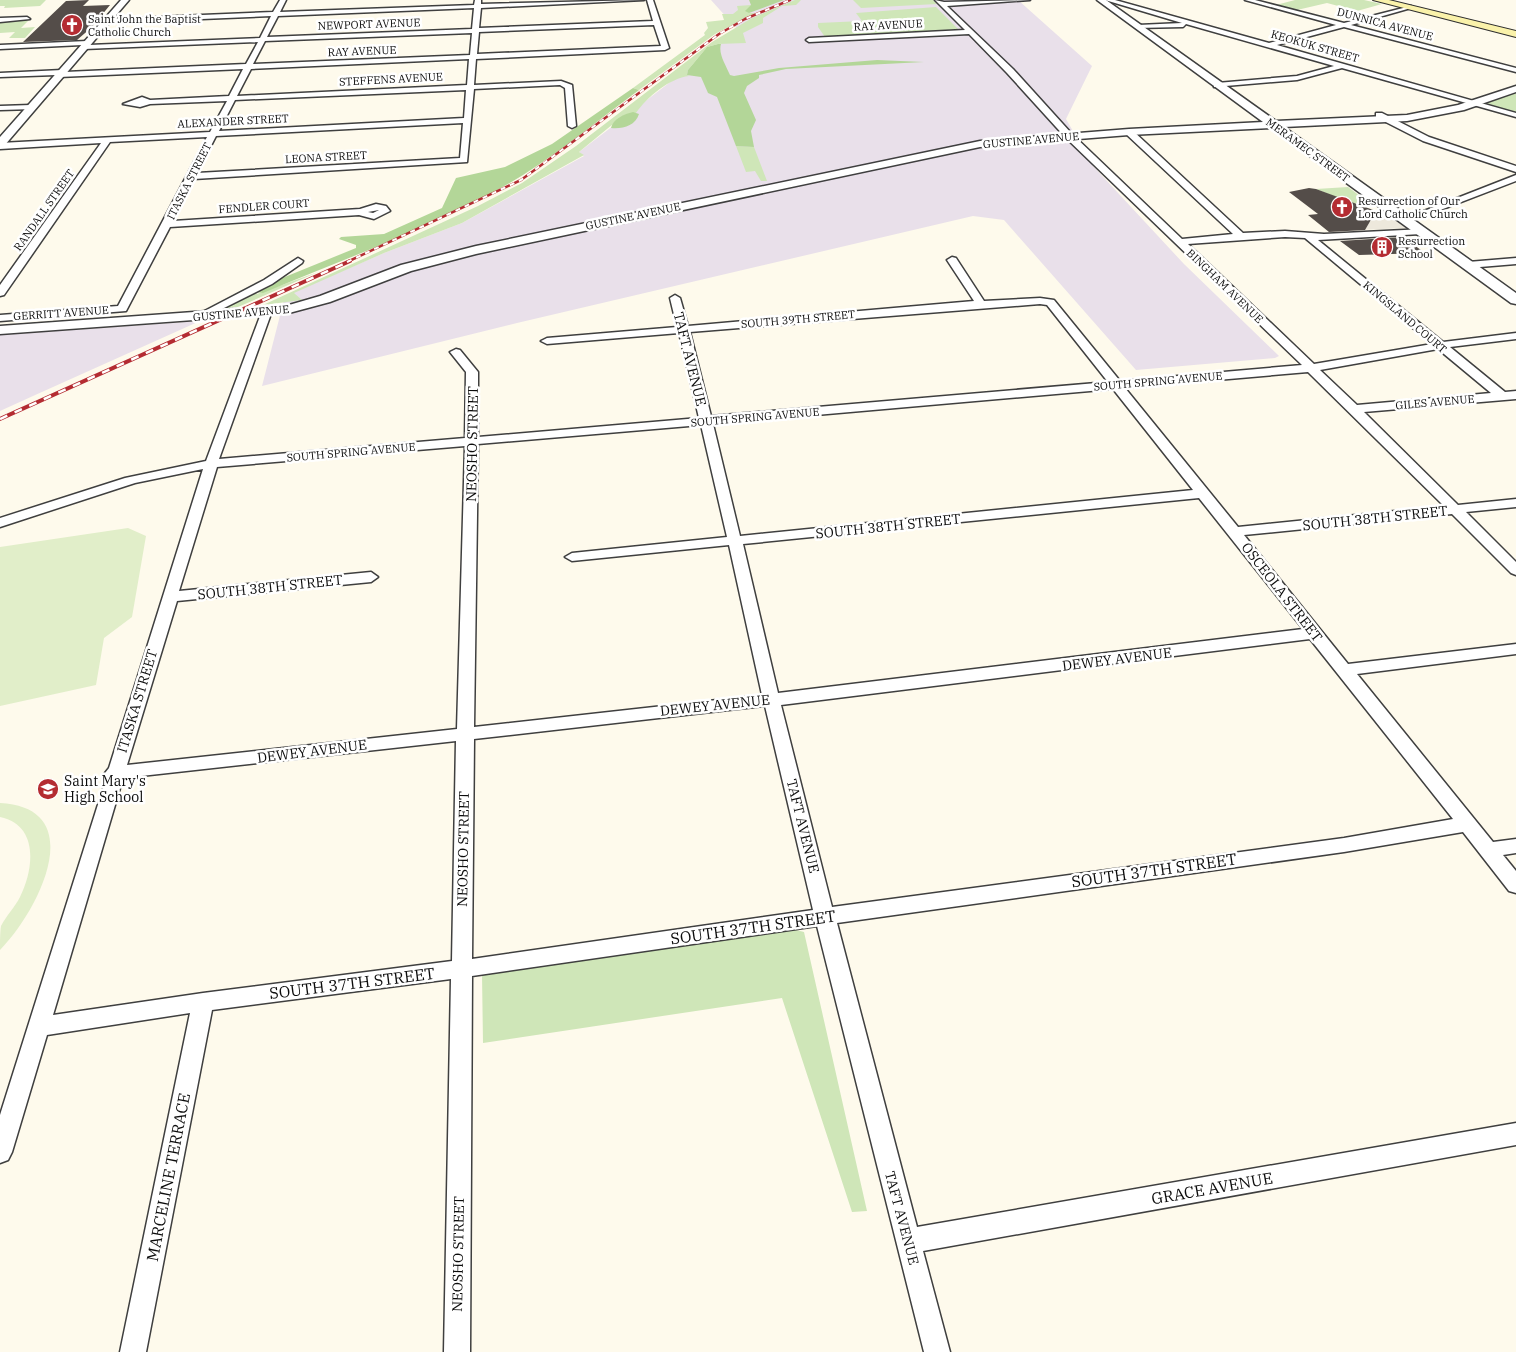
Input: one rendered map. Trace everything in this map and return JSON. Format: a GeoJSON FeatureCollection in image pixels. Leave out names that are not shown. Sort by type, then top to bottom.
{"type":"FeatureCollection","features":[{"type":"Feature","properties":{"kind":"main road"},"geometry":{"type":"LineString","coordinates":[[1378,0],[1516,34]]}},
{"type":"Feature","properties":{"kind":"street"},"geometry":{"type":"LineString","coordinates":[[1,143],[125,0]]}},
{"type":"Feature","properties":{"kind":"street","name":"ITASKA STREET"},"geometry":{"type":"LineString","coordinates":[[122,309],[168,224],[212,134],[283,0]]}},
{"type":"Feature","properties":{"kind":"street"},"geometry":{"type":"LineString","coordinates":[[106,21],[478,3],[641,0]]}},
{"type":"Feature","properties":{"kind":"street"},"geometry":{"type":"LineString","coordinates":[[650,0],[656,23]]}},
{"type":"Feature","properties":{"kind":"street"},"geometry":{"type":"LineString","coordinates":[[940,2],[1027,0]]}},
{"type":"Feature","properties":{"kind":"street","name":"MERAMEC STREET"},"geometry":{"type":"LineString","coordinates":[[1101,0],[1516,300]]}},
{"type":"Feature","properties":{"kind":"street","name":"KEOKUK STREET"},"geometry":{"type":"LineString","coordinates":[[1108,0],[1516,115]]}},
{"type":"Feature","properties":{"kind":"street","name":"DUNNICA AVENUE"},"geometry":{"type":"LineString","coordinates":[[1248,0],[1516,70]]}},
{"type":"Feature","properties":{"kind":"street","name":"BINGHAM AVENUE"},"geometry":{"type":"LineString","coordinates":[[940,2],[968,32],[1010,71],[1069,136],[1354,409],[1516,570]]}},
{"type":"Feature","properties":{"kind":"street"},"geometry":{"type":"LineString","coordinates":[[467,120],[478,3]]}},
{"type":"Feature","properties":{"kind":"street"},"geometry":{"type":"LineString","coordinates":[[1270,45],[1408,7]]}},
{"type":"Feature","properties":{"kind":"street"},"geometry":{"type":"LineString","coordinates":[[0,20],[27,19]]}},
{"type":"Feature","properties":{"kind":"street","name":"NEWPORT AVENUE"},"geometry":{"type":"LineString","coordinates":[[0,47],[263,39],[656,23]]}},
{"type":"Feature","properties":{"kind":"street","name":"RAY AVENUE"},"geometry":{"type":"LineString","coordinates":[[0,75],[248,67],[665,48],[656,23]]}},
{"type":"Feature","properties":{"kind":"street"},"geometry":{"type":"LineString","coordinates":[[1138,27],[1196,24]]}},
{"type":"Feature","properties":{"kind":"street","name":"RAY AVENUE"},"geometry":{"type":"LineString","coordinates":[[809,40],[968,32]]}},
{"type":"Feature","properties":{"kind":"street"},"geometry":{"type":"LineString","coordinates":[[1217,85],[1297,78],[1342,66]]}},
{"type":"Feature","properties":{"kind":"street","name":"STEFFENS AVENUE"},"geometry":{"type":"LineString","coordinates":[[148,102],[551,83],[568,85],[572,126]]}},
{"type":"Feature","properties":{"kind":"street","name":"GUSTINE AVENUE"},"geometry":{"type":"LineString","coordinates":[[0,330],[267,311],[312,304],[384,275],[476,250],[950,149],[1069,136],[1442,113],[1516,83]]}},
{"type":"Feature","properties":{"kind":"street","name":"GUSTINE AVENUE"},"geometry":{"type":"LineString","coordinates":[[1470,102],[1516,89]]}},
{"type":"Feature","properties":{"kind":"street"},"geometry":{"type":"LineString","coordinates":[[0,108],[31,107]]}},
{"type":"Feature","properties":{"kind":"street"},"geometry":{"type":"LineString","coordinates":[[1382,118],[1433,142],[1516,169]]}},
{"type":"Feature","properties":{"kind":"street","name":"ALEXANDER STREET"},"geometry":{"type":"LineString","coordinates":[[1,143],[108,140],[467,120]]}},
{"type":"Feature","properties":{"kind":"street","name":"LEONA STREET"},"geometry":{"type":"LineString","coordinates":[[192,176],[462,161],[465,159],[467,120]]}},
{"type":"Feature","properties":{"kind":"street"},"geometry":{"type":"LineString","coordinates":[[1129,132],[1241,236]]}},
{"type":"Feature","properties":{"kind":"street","name":"RANDALL STREET"},"geometry":{"type":"LineString","coordinates":[[0,293],[108,140]]}},
{"type":"Feature","properties":{"kind":"street"},"geometry":{"type":"LineString","coordinates":[[1406,220],[1516,178]]}},
{"type":"Feature","properties":{"kind":"street","name":"FENDLER COURT"},"geometry":{"type":"LineString","coordinates":[[168,224],[362,212]]}},
{"type":"Feature","properties":{"kind":"street"},"geometry":{"type":"LineString","coordinates":[[1179,242],[1241,236],[1285,234],[1308,236],[1421,231]]}},
{"type":"Feature","properties":{"kind":"street","name":"KINGSLAND COURT"},"geometry":{"type":"LineString","coordinates":[[1308,236],[1503,396]]}},
{"type":"Feature","properties":{"kind":"street"},"geometry":{"type":"LineString","coordinates":[[952,260],[981,304]]}},
{"type":"Feature","properties":{"kind":"street"},"geometry":{"type":"LineString","coordinates":[[1468,265],[1516,260]]}},
{"type":"Feature","properties":{"kind":"street"},"geometry":{"type":"LineString","coordinates":[[200,316],[268,282],[298,261]]}},
{"type":"Feature","properties":{"kind":"street","name":"TAFT AVENUE"},"geometry":{"type":"LineString","coordinates":[[674,298],[753,613],[771,698],[825,917],[937,1352]]}},
{"type":"Feature","properties":{"kind":"street","name":"SOUTH 39TH STREET"},"geometry":{"type":"LineString","coordinates":[[547,341],[981,304],[1048,301]]}},
{"type":"Feature","properties":{"kind":"street","name":"OSCEOLA STREET"},"geometry":{"type":"LineString","coordinates":[[1048,301],[1054,305],[1516,885]]}},
{"type":"Feature","properties":{"kind":"street","name":"GERRITT AVENUE"},"geometry":{"type":"LineString","coordinates":[[0,318],[122,309]]}},
{"type":"Feature","properties":{"kind":"street","name":"ITASKA STREET"},"geometry":{"type":"LineString","coordinates":[[0,1152],[114,773],[210,464],[267,311]]}},
{"type":"Feature","properties":{"kind":"street","name":"SOUTH SPRING AVENUE"},"geometry":{"type":"LineString","coordinates":[[0,524],[140,476],[176,468],[1310,368],[1355,362],[1440,345],[1516,336]]}},
{"type":"Feature","properties":{"kind":"street","name":"NEOSHO STREET"},"geometry":{"type":"LineString","coordinates":[[456,352],[472,372],[461,969],[457,1352]]}},
{"type":"Feature","properties":{"kind":"street","name":"GILES AVENUE"},"geometry":{"type":"LineString","coordinates":[[1354,409],[1516,396]]}},
{"type":"Feature","properties":{"kind":"street","name":"SOUTH 38TH STREET"},"geometry":{"type":"LineString","coordinates":[[572,557],[1203,493]]}},
{"type":"Feature","properties":{"kind":"street","name":"SOUTH 38TH STREET"},"geometry":{"type":"LineString","coordinates":[[1235,532],[1516,503]]}},
{"type":"Feature","properties":{"kind":"street","name":"SOUTH 38TH STREET"},"geometry":{"type":"LineString","coordinates":[[169,597],[371,577]]}},
{"type":"Feature","properties":{"kind":"street","name":"DEWEY AVENUE"},"geometry":{"type":"LineString","coordinates":[[114,773],[771,698],[888,687],[1315,633]]}},
{"type":"Feature","properties":{"kind":"street"},"geometry":{"type":"LineString","coordinates":[[1344,670],[1516,649]]}},
{"type":"Feature","properties":{"kind":"street","name":"SOUTH 37TH STREET"},"geometry":{"type":"LineString","coordinates":[[38,1027],[203,1002],[461,969],[1344,845],[1467,824]]}},
{"type":"Feature","properties":{"kind":"street"},"geometry":{"type":"LineString","coordinates":[[1489,850],[1516,846]]}},
{"type":"Feature","properties":{"kind":"street","name":"MARCELINE TERRACE"},"geometry":{"type":"LineString","coordinates":[[133,1352],[203,1002]]}},
{"type":"Feature","properties":{"kind":"street","name":"GRACE AVENUE"},"geometry":{"type":"LineString","coordinates":[[908,1241],[1516,1134]]}},
{"type":"Feature","properties":{"kind":"shaded area"},"geometry":{"type":"Polygon","coordinates":[[[711,0],[1018,0],[1092,66],[1066,119],[1093,166],[1184,264],[1279,356],[1275,358],[1136,370],[1004,220],[973,216],[517,323],[262,386],[285,296],[384,253],[462,223],[584,156],[579,152],[738,30],[711,0]]]}},
{"type":"Feature","properties":{"kind":"shaded area"},"geometry":{"type":"Polygon","coordinates":[[[1375,211],[1389,213],[1408,228],[1357,230],[1375,211]]]}},
{"type":"Feature","properties":{"kind":"shaded area"},"geometry":{"type":"Polygon","coordinates":[[[200,321],[33,396],[0,411],[0,335],[200,321]]]}},
{"type":"Feature","properties":{"kind":"green space"},"geometry":{"type":"Polygon","coordinates":[[[0,0],[46,0],[40,6],[4,8],[5,6],[0,6],[0,0]]]}},
{"type":"Feature","properties":{"kind":"green space"},"geometry":{"type":"Polygon","coordinates":[[[749,0],[784,0],[749,13],[745,11],[751,5],[749,0]]]}},
{"type":"Feature","properties":{"kind":"green space"},"geometry":{"type":"Polygon","coordinates":[[[795,0],[801,0],[796,5],[782,6],[763,18],[763,23],[743,33],[746,43],[718,44],[707,47],[688,70],[687,75],[689,76],[667,84],[646,101],[636,113],[624,115],[579,152],[584,155],[462,223],[384,253],[294,293],[302,300],[263,305],[478,206],[522,183],[576,146],[712,42],[752,18],[795,0]]]}},
{"type":"Feature","properties":{"kind":"green space"},"geometry":{"type":"Polygon","coordinates":[[[853,0],[933,0],[937,4],[861,8],[853,0]]]}},
{"type":"Feature","properties":{"kind":"green space"},"geometry":{"type":"Polygon","coordinates":[[[1295,0],[1364,0],[1382,4],[1357,11],[1327,3],[1297,10],[1276,5],[1295,0]]]}},
{"type":"Feature","properties":{"kind":"green space"},"geometry":{"type":"Polygon","coordinates":[[[751,5],[749,13],[755,13],[715,34],[639,90],[633,88],[705,35],[704,33],[708,28],[706,22],[724,20],[722,14],[733,14],[738,10],[737,6],[751,5]]]}},
{"type":"Feature","properties":{"kind":"green space"},"geometry":{"type":"Polygon","coordinates":[[[936,7],[960,31],[825,37],[818,27],[818,23],[862,21],[856,13],[936,7]]]}},
{"type":"Feature","properties":{"kind":"green space"},"geometry":{"type":"Polygon","coordinates":[[[29,20],[21,28],[35,27],[25,38],[9,38],[15,32],[0,33],[0,21],[29,20]]]}},
{"type":"Feature","properties":{"kind":"green space"},"geometry":{"type":"Polygon","coordinates":[[[721,44],[721,56],[730,75],[734,76],[779,68],[877,60],[924,62],[786,69],[759,75],[759,78],[747,86],[744,93],[756,120],[751,131],[754,147],[736,146],[717,97],[708,93],[701,77],[687,75],[688,70],[707,47],[721,44]]]}},
{"type":"Feature","properties":{"kind":"green space"},"geometry":{"type":"Polygon","coordinates":[[[633,88],[639,90],[553,155],[492,193],[395,239],[263,293],[255,292],[275,281],[356,248],[356,245],[339,239],[341,237],[384,234],[442,208],[456,178],[505,167],[552,144],[633,88]]]}},
{"type":"Feature","properties":{"kind":"green space"},"geometry":{"type":"Polygon","coordinates":[[[1516,92],[1516,113],[1484,103],[1516,92]]]}},
{"type":"Feature","properties":{"kind":"green space"},"geometry":{"type":"Polygon","coordinates":[[[633,112],[639,114],[632,124],[620,128],[611,128],[619,117],[633,112]]]}},
{"type":"Feature","properties":{"kind":"green space"},"geometry":{"type":"Polygon","coordinates":[[[736,146],[754,147],[767,181],[761,181],[755,171],[746,172],[736,146]]]}},
{"type":"Feature","properties":{"kind":"green space"},"geometry":{"type":"Polygon","coordinates":[[[1348,187],[1364,199],[1354,204],[1316,189],[1348,187]]]}},
{"type":"Feature","properties":{"kind":"green space"},"geometry":{"type":"Polygon","coordinates":[[[318,272],[238,307],[221,309],[255,292],[257,294],[318,272]]]}},
{"type":"Feature","properties":{"kind":"green space"},"geometry":{"type":"Polygon","coordinates":[[[128,528],[146,536],[132,617],[104,638],[96,685],[0,706],[0,547],[128,528]]]}},
{"type":"Feature","properties":{"kind":"green space"},"geometry":{"type":"Polygon","coordinates":[[[0,803],[28,809],[44,823],[50,842],[48,864],[41,889],[29,912],[0,950],[1,926],[25,886],[30,861],[30,850],[22,829],[13,822],[0,817],[0,803]]]}},
{"type":"Feature","properties":{"kind":"green space"},"geometry":{"type":"Polygon","coordinates":[[[792,929],[804,932],[867,1211],[852,1212],[782,998],[483,1043],[482,974],[792,929]]]}},
{"type":"Feature","properties":{"kind":"building"},"geometry":{"type":"Polygon","coordinates":[[[89,0],[83,6],[110,5],[92,27],[77,40],[23,42],[66,1],[89,0]]]}},
{"type":"Feature","properties":{"kind":"building","name":"Resurrection of Our Lord Catholic Church"},"geometry":{"type":"Polygon","coordinates":[[[1309,188],[1376,211],[1365,230],[1329,232],[1308,215],[1318,214],[1289,192],[1309,188]]]}},
{"type":"Feature","properties":{"kind":"building","name":"Resurrection School"},"geometry":{"type":"Polygon","coordinates":[[[1403,237],[1425,253],[1359,255],[1340,241],[1403,237]]]}},
{"type":"Feature","properties":{"kind":"railway"},"geometry":{"type":"LineString","coordinates":[[347,262],[521,180],[719,34],[745,19],[790,0]]}},
{"type":"Feature","properties":{"kind":"railway"},"geometry":{"type":"LineString","coordinates":[[0,419],[350,261]]}},
{"type":"Feature","properties":{"kind":"place","name":"Saint John the Baptist Catholic Church"},"geometry":{"type":"Point","coordinates":[72,25]}},
{"type":"Feature","properties":{"kind":"place","name":"Resurrection of Our Lord Catholic Church"},"geometry":{"type":"Point","coordinates":[1342,207]}},
{"type":"Feature","properties":{"kind":"place","name":"Resurrection School"},"geometry":{"type":"Point","coordinates":[1382,247]}},
{"type":"Feature","properties":{"kind":"place","name":"Saint Mary's High School"},"geometry":{"type":"Point","coordinates":[48,789]}}]}
